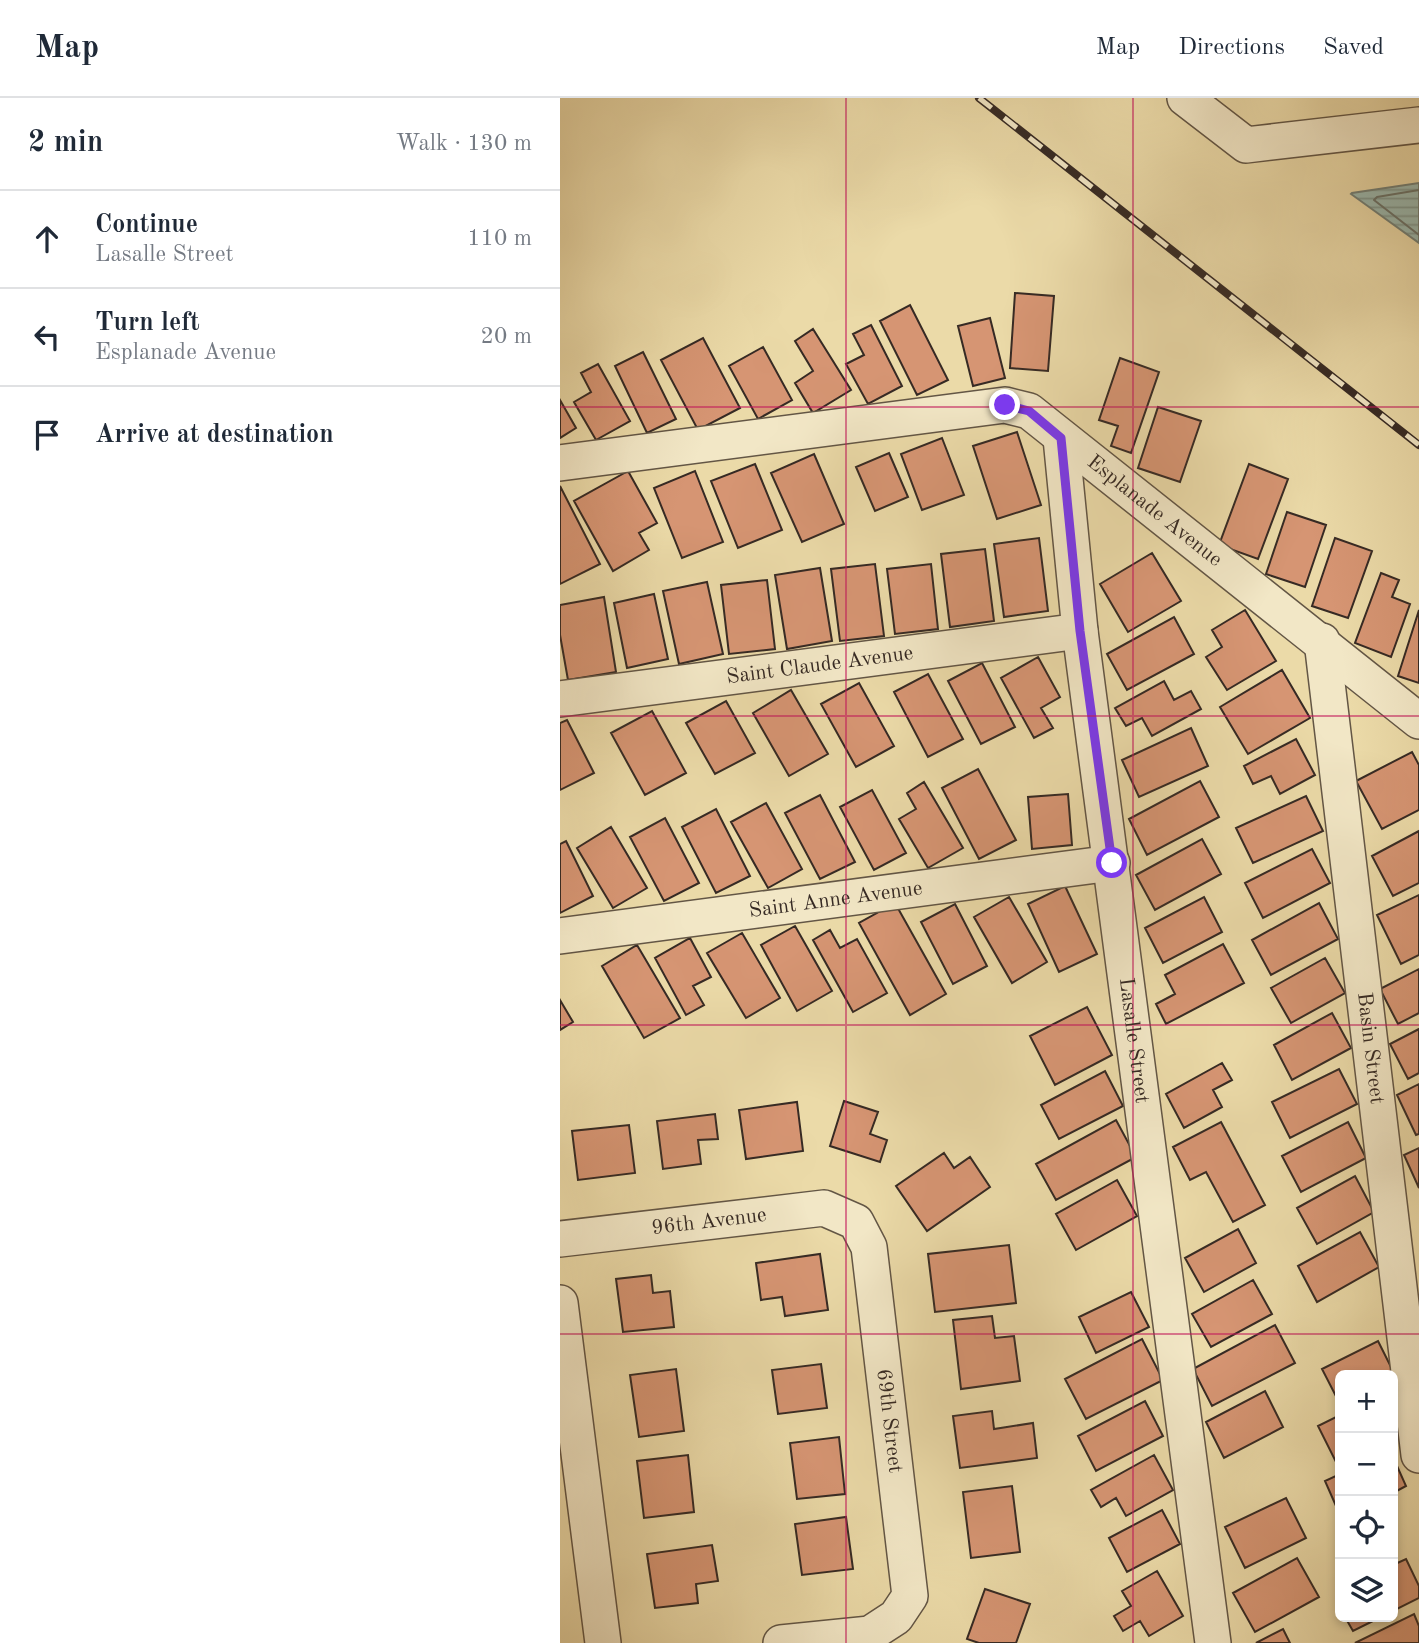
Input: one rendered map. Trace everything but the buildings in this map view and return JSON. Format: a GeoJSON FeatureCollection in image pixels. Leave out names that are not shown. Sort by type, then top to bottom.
{"type":"FeatureCollection","features":[{"type":"Feature","properties":{"kind":"street"},"geometry":{"type":"LineString","coordinates":[[1185,98],[1246,145],[1419,125]]}},
{"type":"Feature","properties":{"kind":"street","name":"Esplanade Avenue"},"geometry":{"type":"LineString","coordinates":[[560,463],[1005,405],[1029,411],[1419,720]]}},
{"type":"Feature","properties":{"kind":"street","name":"Lasalle Street"},"geometry":{"type":"LineString","coordinates":[[1061,438],[1080,631],[1213,1643]]}},
{"type":"Feature","properties":{"kind":"street","name":"Saint Claude Avenue"},"geometry":{"type":"LineString","coordinates":[[560,699],[1080,631]]}},
{"type":"Feature","properties":{"kind":"street","name":"Basin Street"},"geometry":{"type":"LineString","coordinates":[[1322,641],[1418,1442]]}},
{"type":"Feature","properties":{"kind":"street","name":"Saint Anne Avenue"},"geometry":{"type":"LineString","coordinates":[[560,936],[1112,863]]}},
{"type":"Feature","properties":{"kind":"street","name":"96th Avenue"},"geometry":{"type":"LineString","coordinates":[[560,1238],[824,1208],[856,1222]]}},
{"type":"Feature","properties":{"kind":"street","name":"69th Street"},"geometry":{"type":"LineString","coordinates":[[781,1643],[870,1634],[896,1617],[910,1596],[869,1247],[856,1222]]}},
{"type":"Feature","properties":{"kind":"street"},"geometry":{"type":"LineString","coordinates":[[560,1303],[603,1643]]}},
{"type":"Feature","properties":{"kind":"water"},"geometry":{"type":"Polygon","coordinates":[[[1419,183],[1419,243],[1351,194],[1352,193],[1419,183]]]}},
{"type":"Feature","properties":{"kind":"railway"},"geometry":{"type":"LineString","coordinates":[[979,98],[1419,445]]}},
{"type":"Feature","properties":{"kind":"route"},"geometry":{"type":"LineString","coordinates":[[1005,405],[1029,411],[1061,438],[1080,631],[1112,863]]}}]}
